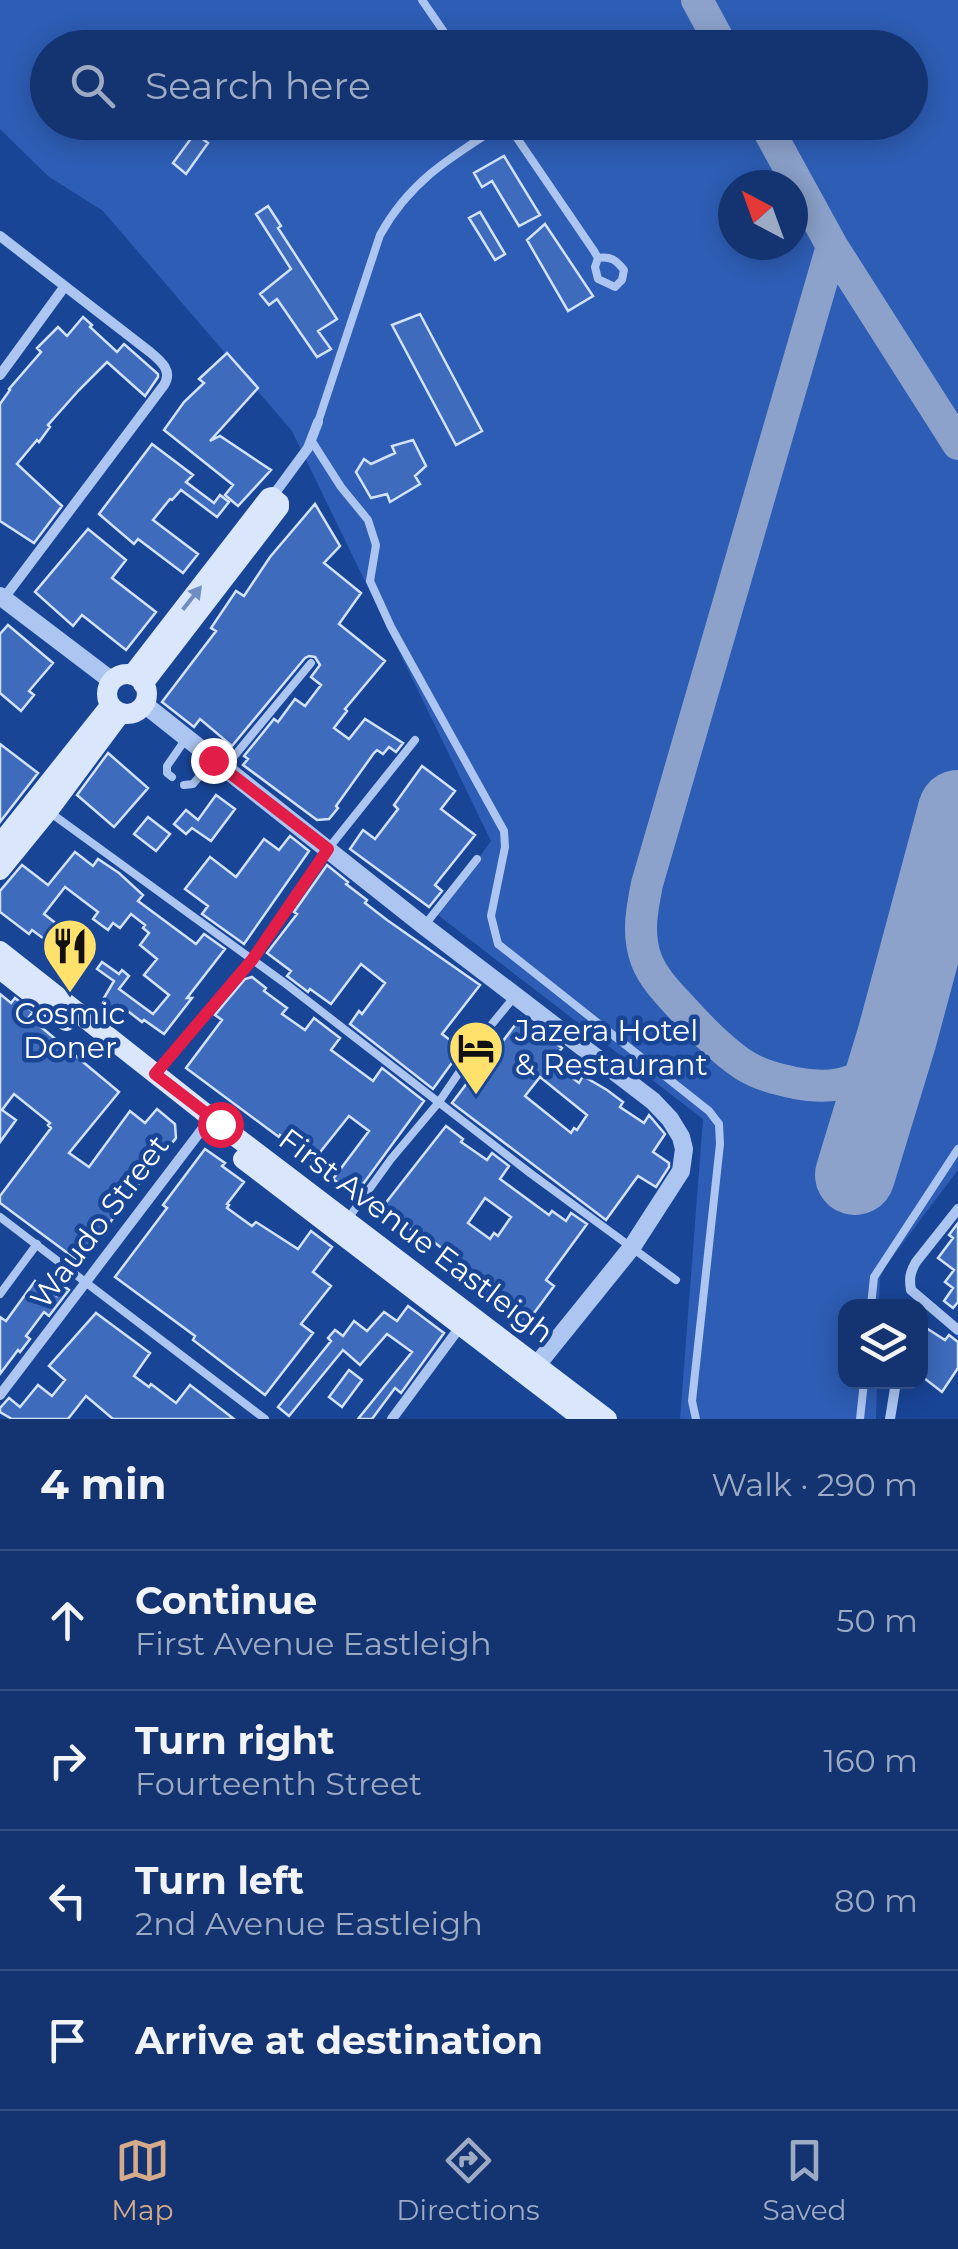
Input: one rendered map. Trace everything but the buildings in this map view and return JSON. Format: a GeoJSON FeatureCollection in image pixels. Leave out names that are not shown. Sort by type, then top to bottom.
{"type":"FeatureCollection","features":[{"type":"Feature","properties":{"kind":"main road"},"geometry":{"type":"LineString","coordinates":[[133,686],[134,713],[115,709],[106,693],[133,686],[279,506],[272,497]]}},
{"type":"Feature","properties":{"kind":"main road"},"geometry":{"type":"LineString","coordinates":[[0,870],[48,812],[115,709]]}},
{"type":"Feature","properties":{"kind":"main road"},"geometry":{"type":"LineString","coordinates":[[0,844],[115,709]]}},
{"type":"Feature","properties":{"kind":"main road","name":"First Avenue Eastleigh"},"geometry":{"type":"LineString","coordinates":[[0,950],[155,1074],[607,1419]]}},
{"type":"Feature","properties":{"kind":"main road","name":"First Avenue Eastleigh"},"geometry":{"type":"LineString","coordinates":[[0,969],[582,1419]]}},
{"type":"Feature","properties":{"kind":"street"},"geometry":{"type":"LineString","coordinates":[[0,236],[157,357],[166,369],[167,380],[1,599],[133,686],[218,765],[653,1101],[682,1136],[681,1171],[632,1247],[536,1366]]}},
{"type":"Feature","properties":{"kind":"street"},"geometry":{"type":"LineString","coordinates":[[0,375],[65,286]]}},
{"type":"Feature","properties":{"kind":"street"},"geometry":{"type":"LineString","coordinates":[[272,497],[308,448],[318,422]]}},
{"type":"Feature","properties":{"kind":"street","name":"Waudo Street"},"geometry":{"type":"LineString","coordinates":[[0,1395],[203,1128]]}},
{"type":"Feature","properties":{"kind":"street"},"geometry":{"type":"LineString","coordinates":[[909,1299],[910,1272],[958,1209]]}},
{"type":"Feature","properties":{"kind":"street"},"geometry":{"type":"LineString","coordinates":[[911,1290],[958,1330]]}},
{"type":"Feature","properties":{"kind":"street"},"geometry":{"type":"LineString","coordinates":[[395,1418],[460,1327]]}},
{"type":"Feature","properties":{"kind":"street"},"geometry":{"type":"LineString","coordinates":[[890,1419],[895,1389]]}},
{"type":"Feature","properties":{"kind":"lane"},"geometry":{"type":"LineString","coordinates":[[422,0],[443,30]]}},
{"type":"Feature","properties":{"kind":"lane"},"geometry":{"type":"LineString","coordinates":[[318,422],[380,234],[394,209],[441,163],[477,140]]}},
{"type":"Feature","properties":{"kind":"lane"},"geometry":{"type":"LineString","coordinates":[[518,140],[598,258]]}},
{"type":"Feature","properties":{"kind":"lane"},"geometry":{"type":"LineString","coordinates":[[311,440],[341,488],[368,520],[376,545],[370,581],[391,627],[504,831],[505,847],[490,916],[498,944],[709,1111],[719,1124],[692,1401],[696,1419]]}},
{"type":"Feature","properties":{"kind":"lane"},"geometry":{"type":"LineString","coordinates":[[184,785],[193,784],[218,765],[310,663]]}},
{"type":"Feature","properties":{"kind":"lane"},"geometry":{"type":"LineString","coordinates":[[172,777],[166,769],[186,738]]}},
{"type":"Feature","properties":{"kind":"lane"},"geometry":{"type":"LineString","coordinates":[[155,1074],[252,960],[328,849],[415,740]]}},
{"type":"Feature","properties":{"kind":"lane"},"geometry":{"type":"LineString","coordinates":[[48,812],[252,960],[676,1280]]}},
{"type":"Feature","properties":{"kind":"lane"},"geometry":{"type":"LineString","coordinates":[[424,926],[477,860]]}},
{"type":"Feature","properties":{"kind":"lane"},"geometry":{"type":"LineString","coordinates":[[347,1220],[516,995]]}},
{"type":"Feature","properties":{"kind":"lane"},"geometry":{"type":"LineString","coordinates":[[872,1299],[874,1276],[958,1148]]}},
{"type":"Feature","properties":{"kind":"lane"},"geometry":{"type":"LineString","coordinates":[[0,1217],[265,1419]]}},
{"type":"Feature","properties":{"kind":"lane"},"geometry":{"type":"LineString","coordinates":[[0,1294],[37,1244]]}},
{"type":"Feature","properties":{"kind":"lane"},"geometry":{"type":"LineString","coordinates":[[860,1419],[863,1389]]}},
{"type":"Feature","properties":{"kind":"shaded area"},"geometry":{"type":"Polygon","coordinates":[[[0,0],[958,0],[958,1170],[887,1264],[880,1277],[879,1299],[838,1299],[838,1389],[877,1389],[876,1419],[680,1419],[703,1119],[438,915],[491,841],[292,431],[103,211],[48,176],[0,129],[0,0]]]}},
{"type":"Feature","properties":{"kind":"taxiway"},"geometry":{"type":"LineString","coordinates":[[697,0],[713,30]]}},
{"type":"Feature","properties":{"kind":"taxiway"},"geometry":{"type":"LineString","coordinates":[[774,140],[832,246],[958,444]]}},
{"type":"Feature","properties":{"kind":"taxiway"},"geometry":{"type":"LineString","coordinates":[[832,246],[647,884],[641,931],[649,966],[672,997],[727,1053],[762,1074],[812,1085],[841,1084],[855,1080],[878,1064],[897,1037]]}},
{"type":"Feature","properties":{"kind":"runway"},"geometry":{"type":"LineString","coordinates":[[855,1175],[958,810]]}},
{"type":"Feature","properties":{"kind":"place","name":"Cosmic Doner"},"geometry":{"type":"Point","coordinates":[70,995]}},
{"type":"Feature","properties":{"kind":"place","name":"Jazera Hotel & Restaurant"},"geometry":{"type":"Point","coordinates":[476,1097]}},
{"type":"Feature","properties":{"kind":"route"},"geometry":{"type":"LineString","coordinates":[[213,760],[328,849],[252,960],[155,1074],[220,1124]]}}]}
